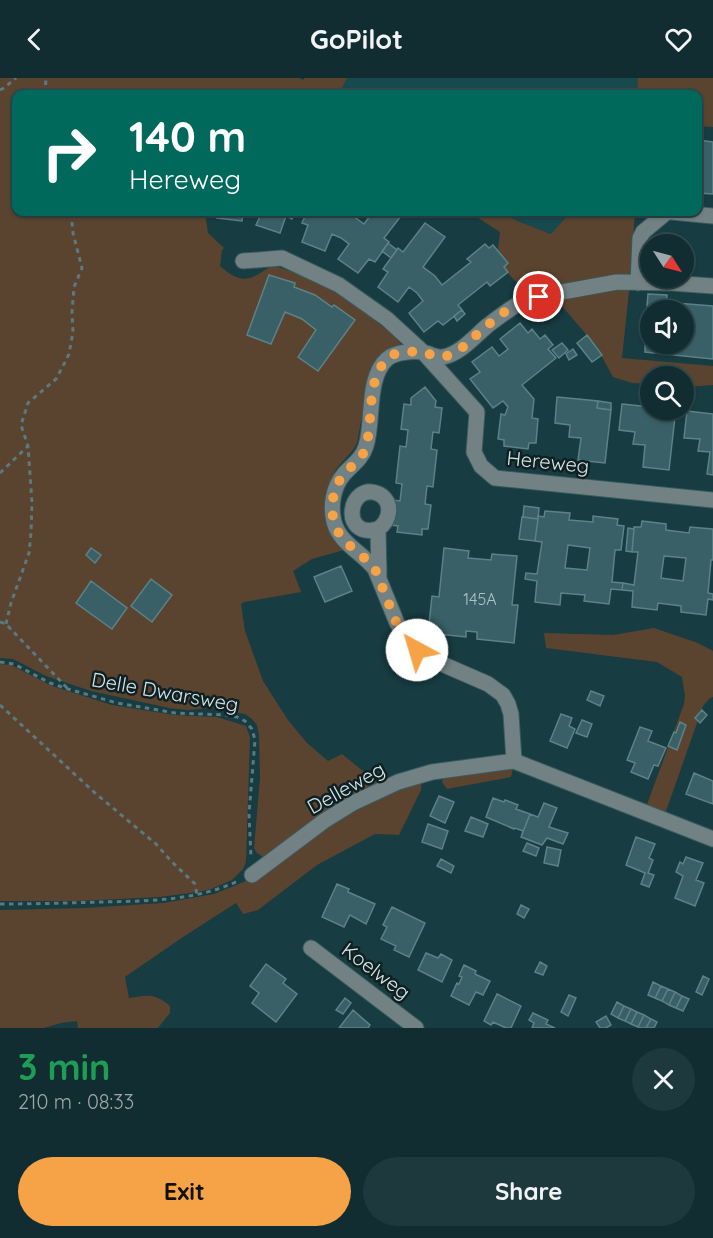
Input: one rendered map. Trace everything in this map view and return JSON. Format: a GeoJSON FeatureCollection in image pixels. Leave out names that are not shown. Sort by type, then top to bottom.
{"type":"FeatureCollection","features":[{"type":"Feature","properties":{"kind":"street"},"geometry":{"type":"LineString","coordinates":[[638,283],[640,238],[643,232],[664,216]]}},
{"type":"Feature","properties":{"kind":"street","name":"Hereweg"},"geometry":{"type":"LineString","coordinates":[[243,261],[282,258],[339,285],[387,319],[423,352],[477,412],[474,452],[481,466],[495,478],[713,500]]}},
{"type":"Feature","properties":{"kind":"street"},"geometry":{"type":"LineString","coordinates":[[379,575],[371,563],[343,539],[337,530],[333,501],[335,491],[344,475],[364,453],[369,437],[374,382],[381,364],[395,353],[423,352],[442,357],[457,351],[489,325],[529,298],[617,282],[713,286]]}},
{"type":"Feature","properties":{"kind":"street"},"geometry":{"type":"LineString","coordinates":[[378,529],[379,575],[402,633],[426,657],[488,684],[503,695],[512,714],[514,761]]}},
{"type":"Feature","properties":{"kind":"street","name":"Delleweg"},"geometry":{"type":"LineString","coordinates":[[252,875],[324,821],[353,803],[398,782],[432,772],[514,761],[713,838]]}},
{"type":"Feature","properties":{"kind":"street","name":"Koelweg"},"geometry":{"type":"LineString","coordinates":[[311,948],[416,1028]]}},
{"type":"Feature","properties":{"kind":"path"},"geometry":{"type":"LineString","coordinates":[[0,90],[16,78]]}},
{"type":"Feature","properties":{"kind":"path"},"geometry":{"type":"LineString","coordinates":[[6,624],[29,553],[32,503],[28,446],[21,425],[28,403],[56,379],[69,354],[73,332],[72,312],[75,287],[82,267],[73,233],[71,216]]}},
{"type":"Feature","properties":{"kind":"path"},"geometry":{"type":"LineString","coordinates":[[0,473],[28,446]]}},
{"type":"Feature","properties":{"kind":"path"},"geometry":{"type":"LineString","coordinates":[[0,622],[6,624],[68,689]]}},
{"type":"Feature","properties":{"kind":"path","name":"Delle Dwarsweg"},"geometry":{"type":"LineString","coordinates":[[0,662],[14,664],[68,689],[129,705],[175,713],[227,715],[245,721],[252,729],[255,740],[249,814],[252,875]]}},
{"type":"Feature","properties":{"kind":"path"},"geometry":{"type":"LineString","coordinates":[[0,705],[95,793],[156,844],[195,884],[197,895]]}},
{"type":"Feature","properties":{"kind":"path"},"geometry":{"type":"LineString","coordinates":[[0,904],[143,901],[197,895],[233,884],[252,875]]}},
{"type":"Feature","properties":{"kind":"shaded area"},"geometry":{"type":"Polygon","coordinates":[[[0,78],[299,78],[303,80],[305,78],[347,78],[341,90],[12,90],[12,216],[206,216],[208,233],[224,248],[220,266],[234,276],[246,279],[258,275],[272,265],[314,279],[354,304],[401,344],[383,352],[371,368],[357,443],[336,469],[329,487],[335,539],[344,550],[312,559],[293,571],[301,592],[241,604],[245,631],[263,681],[288,720],[307,743],[328,761],[342,754],[379,784],[264,858],[254,848],[260,778],[259,736],[257,725],[252,719],[245,714],[230,711],[210,708],[188,710],[169,708],[91,691],[46,676],[13,659],[0,658],[0,78]]]}},
{"type":"Feature","properties":{"kind":"shaded area"},"geometry":{"type":"Polygon","coordinates":[[[347,78],[638,78],[637,90],[341,90],[347,78]]]}},
{"type":"Feature","properties":{"kind":"shaded area"},"geometry":{"type":"Polygon","coordinates":[[[638,78],[713,78],[713,127],[702,126],[702,90],[637,90],[638,78]]]}},
{"type":"Feature","properties":{"kind":"shaded area"},"geometry":{"type":"Polygon","coordinates":[[[475,216],[508,216],[551,234],[567,216],[635,216],[622,358],[713,366],[713,385],[694,386],[694,366],[640,366],[640,383],[613,377],[596,346],[561,305],[514,280],[502,266],[498,248],[500,232],[475,216]]]}},
{"type":"Feature","properties":{"kind":"shaded area"},"geometry":{"type":"Polygon","coordinates":[[[508,216],[568,216],[552,234],[508,216]]]}},
{"type":"Feature","properties":{"kind":"shaded area"},"geometry":{"type":"Polygon","coordinates":[[[654,628],[698,643],[713,651],[713,697],[703,706],[665,814],[646,807],[684,704],[682,677],[657,662],[546,648],[544,633],[613,635],[654,628]]]}},
{"type":"Feature","properties":{"kind":"shaded area"},"geometry":{"type":"Polygon","coordinates":[[[0,664],[11,665],[52,686],[112,705],[174,715],[217,717],[246,726],[250,737],[246,862],[243,869],[232,880],[198,892],[160,897],[78,901],[0,901],[0,664]]]}},
{"type":"Feature","properties":{"kind":"shaded area"},"geometry":{"type":"Polygon","coordinates":[[[513,768],[511,777],[447,789],[442,782],[444,776],[513,768]]]}},
{"type":"Feature","properties":{"kind":"shaded area"},"geometry":{"type":"Polygon","coordinates":[[[422,779],[421,790],[399,835],[375,834],[317,865],[258,910],[243,914],[236,903],[125,977],[129,998],[151,996],[170,1006],[170,1013],[158,1028],[78,1028],[77,1021],[44,1028],[0,1028],[0,910],[163,903],[214,894],[251,879],[353,807],[422,779]]]}},
{"type":"Feature","properties":{"kind":"building"},"geometry":{"type":"Polygon","coordinates":[[[702,141],[713,142],[713,194],[702,193],[702,141]]]}},
{"type":"Feature","properties":{"kind":"building"},"geometry":{"type":"Polygon","coordinates":[[[217,216],[243,216],[242,221],[217,218],[217,216]]]}},
{"type":"Feature","properties":{"kind":"building"},"geometry":{"type":"Polygon","coordinates":[[[260,216],[286,216],[280,233],[256,225],[260,216]]]}},
{"type":"Feature","properties":{"kind":"building"},"geometry":{"type":"Polygon","coordinates":[[[305,216],[353,216],[364,224],[370,216],[401,216],[384,238],[389,242],[375,262],[369,259],[358,273],[338,259],[349,244],[332,234],[325,251],[302,242],[308,225],[302,223],[305,216]]]}},
{"type":"Feature","properties":{"kind":"building"},"geometry":{"type":"Polygon","coordinates":[[[425,223],[445,237],[423,267],[442,285],[471,262],[467,259],[485,244],[489,248],[493,245],[508,263],[504,267],[508,272],[490,286],[487,282],[458,305],[462,310],[443,325],[438,321],[424,332],[409,313],[423,301],[417,293],[409,287],[398,302],[378,287],[388,272],[383,269],[398,248],[403,252],[425,223]]]}},
{"type":"Feature","properties":{"kind":"building"},"geometry":{"type":"Polygon","coordinates":[[[388,243],[397,250],[391,258],[382,251],[388,243]]]}},
{"type":"Feature","properties":{"kind":"building"},"geometry":{"type":"Polygon","coordinates":[[[269,275],[295,283],[294,287],[315,295],[332,307],[334,305],[355,320],[318,371],[298,357],[316,330],[302,319],[285,312],[271,344],[247,335],[269,275]]]}},
{"type":"Feature","properties":{"kind":"building"},"geometry":{"type":"Polygon","coordinates":[[[648,294],[667,295],[667,300],[648,300],[648,294]]]}},
{"type":"Feature","properties":{"kind":"building"},"geometry":{"type":"Polygon","coordinates":[[[694,304],[713,306],[713,359],[664,354],[694,354],[694,304]]]}},
{"type":"Feature","properties":{"kind":"building"},"geometry":{"type":"Polygon","coordinates":[[[462,310],[465,314],[457,321],[454,316],[462,310]]]}},
{"type":"Feature","properties":{"kind":"building"},"geometry":{"type":"Polygon","coordinates":[[[520,323],[528,333],[532,329],[540,339],[545,335],[553,345],[548,349],[556,358],[522,385],[534,399],[532,418],[538,419],[536,443],[529,443],[528,449],[504,446],[504,440],[498,439],[501,414],[505,415],[508,407],[503,401],[493,408],[470,379],[480,372],[472,362],[492,347],[499,356],[508,349],[500,339],[520,323]]]}},
{"type":"Feature","properties":{"kind":"building"},"geometry":{"type":"Polygon","coordinates":[[[587,335],[602,355],[592,362],[577,343],[587,335]]]}},
{"type":"Feature","properties":{"kind":"building"},"geometry":{"type":"Polygon","coordinates":[[[562,343],[568,350],[559,358],[552,350],[562,343]]]}},
{"type":"Feature","properties":{"kind":"building"},"geometry":{"type":"Polygon","coordinates":[[[573,349],[577,355],[569,360],[566,354],[573,349]]]}},
{"type":"Feature","properties":{"kind":"building"},"geometry":{"type":"Polygon","coordinates":[[[425,387],[436,401],[435,407],[442,408],[439,433],[433,432],[431,449],[437,450],[433,487],[427,486],[425,504],[431,505],[428,529],[422,529],[422,535],[397,532],[398,526],[391,525],[394,500],[400,501],[402,484],[396,483],[400,446],[406,447],[408,430],[401,429],[404,404],[411,405],[411,398],[425,387]]]}},
{"type":"Feature","properties":{"kind":"building"},"geometry":{"type":"Polygon","coordinates":[[[557,397],[598,401],[597,408],[611,410],[605,463],[578,460],[581,438],[569,437],[570,425],[555,423],[557,397]]]}},
{"type":"Feature","properties":{"kind":"building"},"geometry":{"type":"Polygon","coordinates":[[[598,401],[611,403],[611,410],[597,408],[598,401]]]}},
{"type":"Feature","properties":{"kind":"building"},"geometry":{"type":"Polygon","coordinates":[[[622,404],[640,406],[640,420],[675,420],[669,470],[643,467],[645,445],[633,444],[635,432],[619,430],[622,404]]]}},
{"type":"Feature","properties":{"kind":"building"},"geometry":{"type":"Polygon","coordinates":[[[694,412],[713,414],[713,475],[707,474],[710,452],[698,451],[700,439],[684,438],[686,420],[694,420],[694,412]]]}},
{"type":"Feature","properties":{"kind":"building"},"geometry":{"type":"Polygon","coordinates":[[[524,506],[539,508],[538,519],[523,517],[524,506]]]}},
{"type":"Feature","properties":{"kind":"building"},"geometry":{"type":"Polygon","coordinates":[[[545,511],[570,513],[569,520],[593,522],[593,516],[618,519],[617,525],[624,526],[621,550],[615,550],[612,582],[623,583],[622,590],[611,589],[609,604],[584,601],[585,595],[561,593],[560,605],[535,602],[537,581],[525,579],[526,573],[537,574],[542,542],[535,541],[538,516],[544,517],[545,511]],[[568,545],[565,568],[587,570],[590,548],[568,545]]]}},
{"type":"Feature","properties":{"kind":"building"},"geometry":{"type":"Polygon","coordinates":[[[522,517],[538,519],[535,541],[519,539],[522,517]]]}},
{"type":"Feature","properties":{"kind":"building"},"geometry":{"type":"Polygon","coordinates":[[[642,521],[666,524],[666,530],[689,533],[690,527],[713,529],[713,560],[711,560],[708,593],[713,594],[713,600],[708,599],[706,615],[681,612],[681,606],[658,603],[657,610],[632,607],[633,591],[622,590],[623,583],[634,585],[638,552],[632,552],[634,527],[641,527],[642,521]],[[664,556],[661,578],[683,581],[686,558],[664,556]]]}},
{"type":"Feature","properties":{"kind":"building"},"geometry":{"type":"Polygon","coordinates":[[[628,528],[634,529],[632,552],[626,551],[628,528]]]}},
{"type":"Feature","properties":{"kind":"building"},"geometry":{"type":"Polygon","coordinates":[[[91,548],[101,555],[95,563],[86,555],[91,548]]]}},
{"type":"Feature","properties":{"kind":"building"},"geometry":{"type":"Polygon","coordinates":[[[444,548],[469,551],[468,558],[491,560],[492,554],[517,556],[512,605],[518,605],[514,643],[477,639],[477,632],[466,631],[466,637],[428,633],[432,596],[439,597],[444,548]]]}},
{"type":"Feature","properties":{"kind":"building"},"geometry":{"type":"Polygon","coordinates":[[[341,566],[352,591],[325,602],[314,577],[341,566]]]}},
{"type":"Feature","properties":{"kind":"building"},"geometry":{"type":"Polygon","coordinates":[[[151,579],[172,595],[152,622],[131,606],[151,579]]]}},
{"type":"Feature","properties":{"kind":"building"},"geometry":{"type":"Polygon","coordinates":[[[91,581],[127,608],[112,629],[76,603],[91,581]]]}},
{"type":"Feature","properties":{"kind":"building"},"geometry":{"type":"Polygon","coordinates":[[[591,691],[604,696],[600,706],[587,700],[591,691]]]}},
{"type":"Feature","properties":{"kind":"building"},"geometry":{"type":"Polygon","coordinates":[[[702,710],[707,715],[700,723],[695,718],[702,710]]]}},
{"type":"Feature","properties":{"kind":"building"},"geometry":{"type":"Polygon","coordinates":[[[561,714],[572,718],[569,726],[575,729],[567,748],[550,741],[561,714]]]}},
{"type":"Feature","properties":{"kind":"building"},"geometry":{"type":"Polygon","coordinates":[[[582,720],[592,724],[587,737],[576,733],[582,720]]]}},
{"type":"Feature","properties":{"kind":"building"},"geometry":{"type":"Polygon","coordinates":[[[680,722],[686,725],[677,750],[668,746],[680,722]]]}},
{"type":"Feature","properties":{"kind":"building"},"geometry":{"type":"Polygon","coordinates":[[[640,727],[652,731],[648,741],[666,748],[658,766],[654,765],[648,779],[631,772],[635,763],[627,760],[640,727]]]}},
{"type":"Feature","properties":{"kind":"building"},"geometry":{"type":"Polygon","coordinates":[[[694,773],[713,781],[713,804],[686,794],[694,773]]]}},
{"type":"Feature","properties":{"kind":"building"},"geometry":{"type":"Polygon","coordinates":[[[439,796],[454,802],[445,823],[430,816],[439,796]]]}},
{"type":"Feature","properties":{"kind":"building"},"geometry":{"type":"Polygon","coordinates":[[[493,798],[518,805],[516,809],[530,814],[521,837],[523,831],[486,817],[493,798]]]}},
{"type":"Feature","properties":{"kind":"building"},"geometry":{"type":"Polygon","coordinates":[[[544,803],[557,808],[549,827],[568,833],[563,844],[547,838],[542,845],[521,837],[530,814],[538,817],[544,803]]]}},
{"type":"Feature","properties":{"kind":"building"},"geometry":{"type":"Polygon","coordinates":[[[471,817],[488,824],[483,837],[465,831],[471,817]]]}},
{"type":"Feature","properties":{"kind":"building"},"geometry":{"type":"Polygon","coordinates":[[[428,824],[448,831],[442,849],[422,842],[428,824]]]}},
{"type":"Feature","properties":{"kind":"building"},"geometry":{"type":"Polygon","coordinates":[[[636,837],[655,844],[649,858],[653,860],[648,873],[654,875],[649,887],[641,884],[645,873],[626,865],[636,837]]]}},
{"type":"Feature","properties":{"kind":"building"},"geometry":{"type":"Polygon","coordinates":[[[527,843],[539,848],[536,856],[523,851],[527,843]]]}},
{"type":"Feature","properties":{"kind":"building"},"geometry":{"type":"Polygon","coordinates":[[[547,847],[561,850],[558,866],[544,863],[547,847]]]}},
{"type":"Feature","properties":{"kind":"building"},"geometry":{"type":"Polygon","coordinates":[[[686,857],[703,863],[696,880],[704,883],[695,906],[675,898],[683,876],[676,872],[680,862],[683,864],[686,857]]]}},
{"type":"Feature","properties":{"kind":"building"},"geometry":{"type":"Polygon","coordinates":[[[441,859],[454,866],[451,873],[437,866],[441,859]]]}},
{"type":"Feature","properties":{"kind":"building"},"geometry":{"type":"Polygon","coordinates":[[[337,884],[349,889],[348,892],[375,904],[366,924],[350,915],[344,927],[322,917],[337,884]]]}},
{"type":"Feature","properties":{"kind":"building"},"geometry":{"type":"Polygon","coordinates":[[[521,905],[529,909],[524,918],[517,914],[521,905]]]}},
{"type":"Feature","properties":{"kind":"building"},"geometry":{"type":"Polygon","coordinates":[[[392,907],[425,923],[409,957],[394,950],[396,946],[381,939],[387,927],[383,925],[392,907]]]}},
{"type":"Feature","properties":{"kind":"building"},"geometry":{"type":"Polygon","coordinates":[[[426,953],[438,958],[441,954],[452,960],[442,982],[418,970],[426,953]]]}},
{"type":"Feature","properties":{"kind":"building"},"geometry":{"type":"Polygon","coordinates":[[[540,962],[547,966],[543,975],[535,972],[540,962]]]}},
{"type":"Feature","properties":{"kind":"building"},"geometry":{"type":"Polygon","coordinates":[[[266,964],[286,979],[283,983],[297,994],[276,1022],[252,1003],[259,993],[250,986],[266,964]]]}},
{"type":"Feature","properties":{"kind":"building"},"geometry":{"type":"Polygon","coordinates":[[[464,965],[476,971],[475,974],[490,981],[483,995],[476,992],[469,1005],[451,996],[462,977],[459,976],[464,965]]]}},
{"type":"Feature","properties":{"kind":"building"},"geometry":{"type":"Polygon","coordinates":[[[703,976],[709,979],[702,995],[696,992],[703,976]]]}},
{"type":"Feature","properties":{"kind":"building"},"geometry":{"type":"Polygon","coordinates":[[[653,982],[661,986],[655,998],[648,995],[653,982]]]}},
{"type":"Feature","properties":{"kind":"building"},"geometry":{"type":"Polygon","coordinates":[[[661,986],[668,989],[662,1001],[655,998],[661,986]]]}},
{"type":"Feature","properties":{"kind":"building"},"geometry":{"type":"Polygon","coordinates":[[[668,989],[675,992],[669,1005],[662,1001],[668,989]]]}},
{"type":"Feature","properties":{"kind":"building"},"geometry":{"type":"Polygon","coordinates":[[[675,992],[682,996],[676,1008],[669,1005],[675,992]]]}},
{"type":"Feature","properties":{"kind":"building"},"geometry":{"type":"Polygon","coordinates":[[[497,994],[521,1006],[511,1028],[493,1022],[491,1025],[484,1021],[497,994]]]}},
{"type":"Feature","properties":{"kind":"building"},"geometry":{"type":"Polygon","coordinates":[[[569,995],[576,998],[568,1016],[561,1012],[569,995]]]}},
{"type":"Feature","properties":{"kind":"building"},"geometry":{"type":"Polygon","coordinates":[[[682,996],[689,999],[683,1011],[676,1008],[682,996]]]}},
{"type":"Feature","properties":{"kind":"building"},"geometry":{"type":"Polygon","coordinates":[[[345,998],[351,1003],[343,1014],[336,1010],[345,998]]]}},
{"type":"Feature","properties":{"kind":"building"},"geometry":{"type":"Polygon","coordinates":[[[617,1002],[624,1006],[618,1018],[611,1014],[617,1002]]]}},
{"type":"Feature","properties":{"kind":"building"},"geometry":{"type":"Polygon","coordinates":[[[624,1006],[631,1009],[625,1021],[618,1018],[624,1006]]]}},
{"type":"Feature","properties":{"kind":"building"},"geometry":{"type":"Polygon","coordinates":[[[631,1009],[637,1012],[631,1024],[625,1021],[631,1009]]]}},
{"type":"Feature","properties":{"kind":"building"},"geometry":{"type":"Polygon","coordinates":[[[353,1010],[370,1025],[368,1028],[339,1028],[353,1010]]]}},
{"type":"Feature","properties":{"kind":"building"},"geometry":{"type":"Polygon","coordinates":[[[637,1012],[644,1015],[638,1027],[631,1024],[637,1012]]]}},
{"type":"Feature","properties":{"kind":"building"},"geometry":{"type":"Polygon","coordinates":[[[533,1013],[548,1020],[546,1024],[555,1028],[532,1028],[534,1023],[529,1020],[533,1013]]]}},
{"type":"Feature","properties":{"kind":"building"},"geometry":{"type":"Polygon","coordinates":[[[644,1015],[651,1019],[646,1028],[639,1028],[638,1027],[644,1015]]]}},
{"type":"Feature","properties":{"kind":"building"},"geometry":{"type":"Polygon","coordinates":[[[606,1016],[611,1025],[600,1028],[596,1022],[606,1016]]]}},
{"type":"Feature","properties":{"kind":"building"},"geometry":{"type":"Polygon","coordinates":[[[651,1019],[657,1022],[654,1028],[646,1028],[651,1019]]]}},
{"type":"Feature","properties":{"kind":"route"},"geometry":{"type":"LineString","coordinates":[[417,650],[397,624],[379,575],[371,563],[351,547],[337,530],[333,510],[335,491],[344,475],[364,453],[369,437],[374,382],[381,364],[395,353],[423,352],[442,357],[457,351],[519,303],[529,298],[539,297]]}}]}
